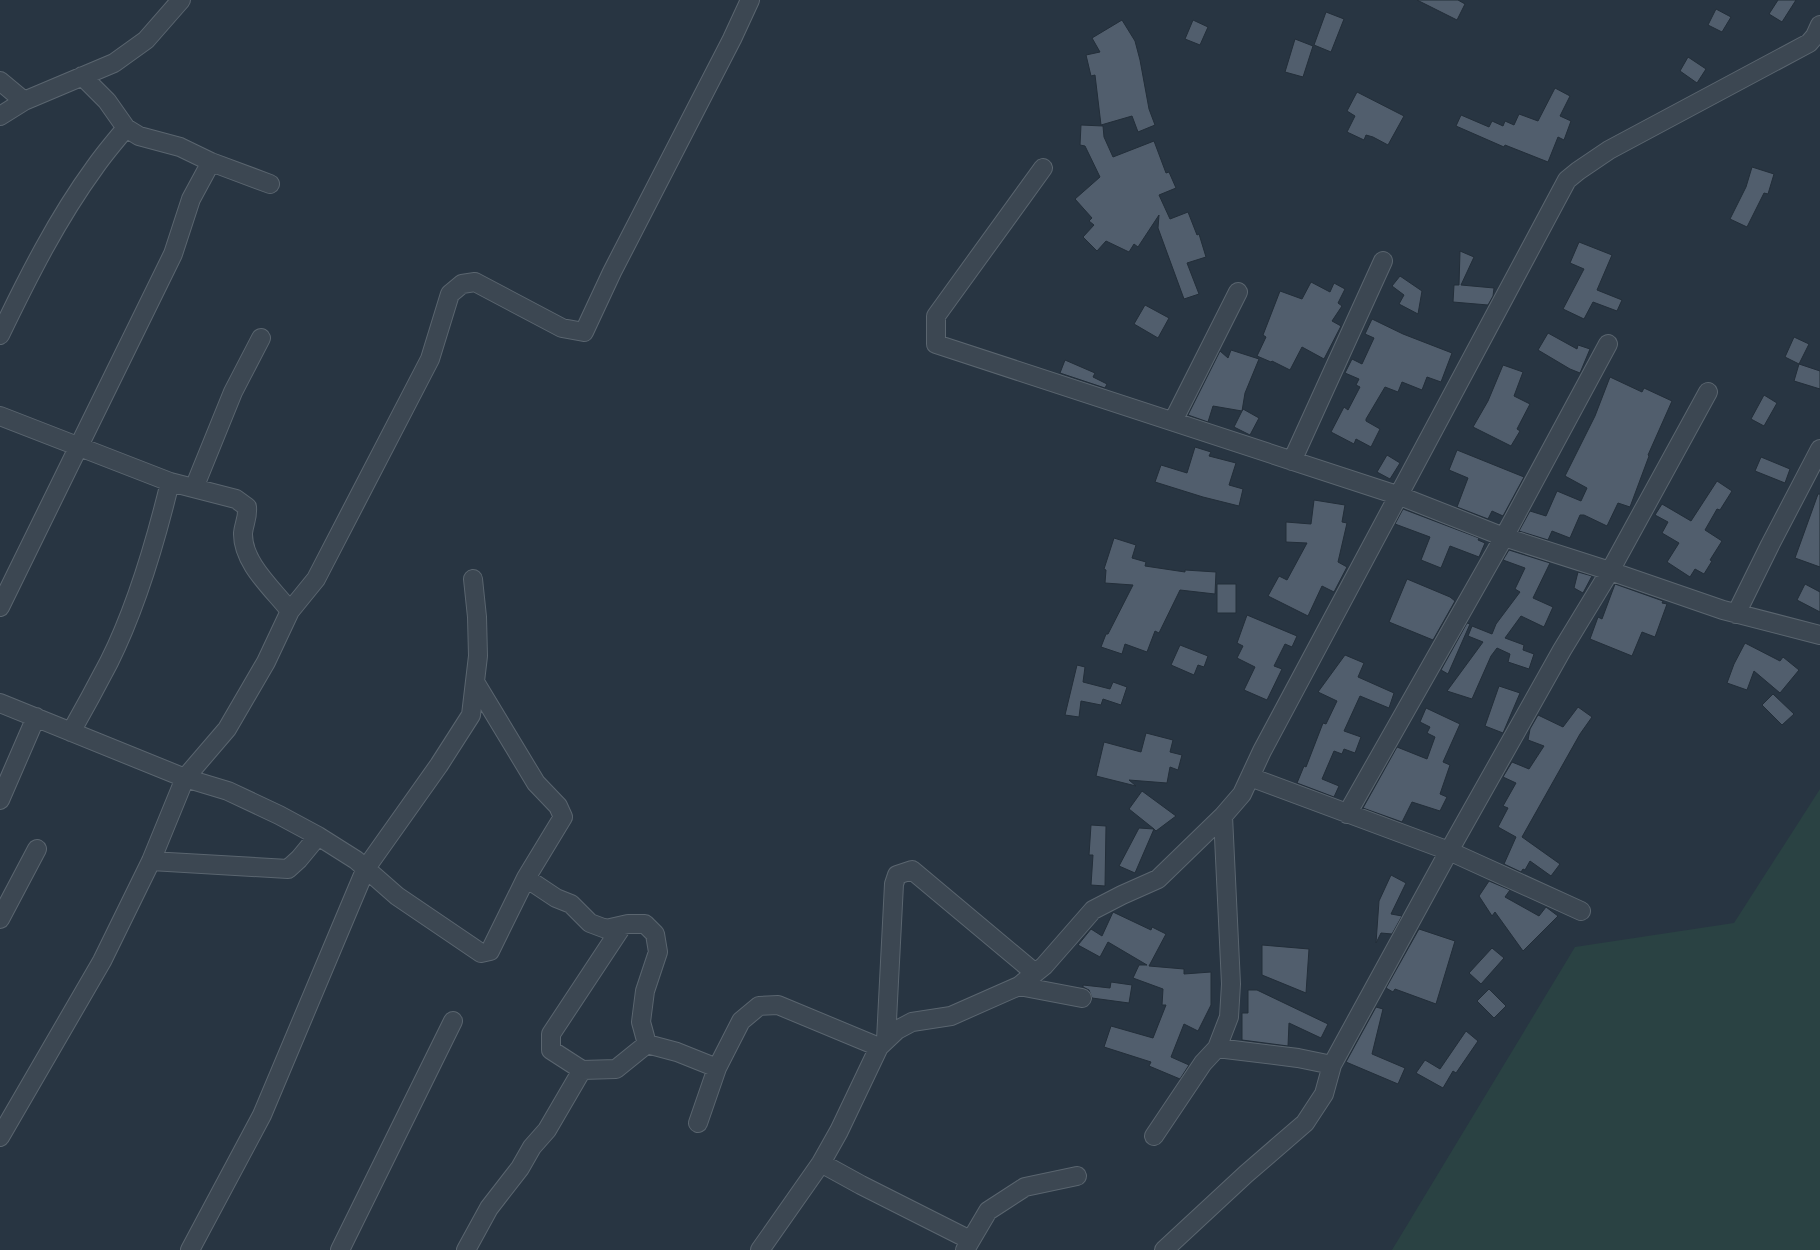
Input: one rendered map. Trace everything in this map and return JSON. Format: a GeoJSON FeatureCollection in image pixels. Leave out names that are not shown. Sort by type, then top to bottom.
{"type":"FeatureCollection","features":[{"type":"Feature","properties":{"kind":"street"},"geometry":{"type":"LineString","coordinates":[[0,116],[24,102],[114,63],[146,40],[181,0]]}},
{"type":"Feature","properties":{"kind":"street"},"geometry":{"type":"LineString","coordinates":[[0,1137],[102,962],[151,861],[185,778],[227,729],[266,662],[290,611],[316,579],[430,359],[450,294],[462,284],[475,282],[562,328],[584,332],[612,272],[732,39],[750,0]]}},
{"type":"Feature","properties":{"kind":"street"},"geometry":{"type":"LineString","coordinates":[[882,1043],[897,1030],[912,1022],[951,1016],[1018,986],[1044,966],[1093,910],[1158,879],[1223,816],[1242,794],[1567,180],[1578,170],[1609,150],[1809,43],[1820,25]]}},
{"type":"Feature","properties":{"kind":"street"},"geometry":{"type":"LineString","coordinates":[[82,76],[107,102],[126,128],[139,136],[180,147],[211,162],[270,184]]}},
{"type":"Feature","properties":{"kind":"street"},"geometry":{"type":"LineString","coordinates":[[0,81],[24,102]]}},
{"type":"Feature","properties":{"kind":"street"},"geometry":{"type":"LineString","coordinates":[[0,335],[27,280],[68,209],[94,168],[126,128]]}},
{"type":"Feature","properties":{"kind":"street"},"geometry":{"type":"LineString","coordinates":[[0,607],[173,254],[191,199],[211,162]]}},
{"type":"Feature","properties":{"kind":"street"},"geometry":{"type":"LineString","coordinates":[[1043,168],[936,316],[936,344],[1400,496],[1504,537],[1736,614],[1820,635]]}},
{"type":"Feature","properties":{"kind":"street"},"geometry":{"type":"LineString","coordinates":[[1292,461],[1383,261]]}},
{"type":"Feature","properties":{"kind":"street"},"geometry":{"type":"LineString","coordinates":[[1172,421],[1238,292]]}},
{"type":"Feature","properties":{"kind":"street"},"geometry":{"type":"LineString","coordinates":[[194,488],[233,392],[261,338]]}},
{"type":"Feature","properties":{"kind":"street"},"geometry":{"type":"LineString","coordinates":[[1347,814],[1504,537],[1608,344]]}},
{"type":"Feature","properties":{"kind":"street"},"geometry":{"type":"LineString","coordinates":[[1164,1250],[1246,1174],[1305,1123],[1324,1094],[1332,1066],[1449,851],[1562,650],[1610,571],[1708,392]]}},
{"type":"Feature","properties":{"kind":"street"},"geometry":{"type":"LineString","coordinates":[[0,416],[170,482],[236,499],[247,507],[248,517],[243,532],[245,549],[265,582],[290,611]]}},
{"type":"Feature","properties":{"kind":"street"},"geometry":{"type":"LineString","coordinates":[[1736,614],[1820,449]]}},
{"type":"Feature","properties":{"kind":"street"},"geometry":{"type":"LineString","coordinates":[[72,732],[110,660],[136,596],[164,508],[170,482]]}},
{"type":"Feature","properties":{"kind":"street"},"geometry":{"type":"LineString","coordinates":[[190,1250],[262,1115],[366,868],[439,765],[471,715],[478,656],[477,617],[473,579]]}},
{"type":"Feature","properties":{"kind":"street"},"geometry":{"type":"LineString","coordinates":[[0,703],[185,778],[228,790],[318,836],[356,860],[397,896],[481,952],[490,951],[526,878],[563,817],[558,806],[536,783],[475,682]]}},
{"type":"Feature","properties":{"kind":"street"},"geometry":{"type":"LineString","coordinates":[[0,800],[36,717]]}},
{"type":"Feature","properties":{"kind":"street"},"geometry":{"type":"LineString","coordinates":[[1250,777],[1449,851],[1581,911]]}},
{"type":"Feature","properties":{"kind":"street"},"geometry":{"type":"LineString","coordinates":[[1154,1136],[1203,1063],[1218,1048],[1229,1017],[1231,984],[1223,816]]}},
{"type":"Feature","properties":{"kind":"street"},"geometry":{"type":"LineString","coordinates":[[151,861],[288,869],[318,836]]}},
{"type":"Feature","properties":{"kind":"street"},"geometry":{"type":"LineString","coordinates":[[0,919],[37,849]]}},
{"type":"Feature","properties":{"kind":"street"},"geometry":{"type":"LineString","coordinates":[[760,1250],[821,1163],[839,1131],[882,1043],[894,884],[897,875],[912,870],[1035,973]]}},
{"type":"Feature","properties":{"kind":"street"},"geometry":{"type":"LineString","coordinates":[[526,878],[556,898],[571,904],[590,923],[606,929],[623,925],[645,924],[655,934],[658,952],[645,991],[640,1022],[647,1044]]}},
{"type":"Feature","properties":{"kind":"street"},"geometry":{"type":"LineString","coordinates":[[623,925],[551,1034],[551,1050],[582,1070],[616,1069],[647,1044]]}},
{"type":"Feature","properties":{"kind":"street"},"geometry":{"type":"LineString","coordinates":[[1018,986],[1082,998]]}},
{"type":"Feature","properties":{"kind":"street"},"geometry":{"type":"LineString","coordinates":[[698,1123],[717,1068],[741,1021],[759,1006],[778,1005],[882,1043]]}},
{"type":"Feature","properties":{"kind":"street"},"geometry":{"type":"LineString","coordinates":[[340,1250],[453,1021]]}},
{"type":"Feature","properties":{"kind":"street"},"geometry":{"type":"LineString","coordinates":[[647,1044],[677,1052],[717,1068]]}},
{"type":"Feature","properties":{"kind":"street"},"geometry":{"type":"LineString","coordinates":[[1218,1048],[1298,1058],[1332,1066]]}},
{"type":"Feature","properties":{"kind":"street"},"geometry":{"type":"LineString","coordinates":[[466,1250],[489,1208],[520,1168],[532,1147],[547,1130],[582,1070]]}},
{"type":"Feature","properties":{"kind":"street"},"geometry":{"type":"LineString","coordinates":[[821,1163],[968,1245],[988,1211],[1025,1187],[1077,1176]]}},
{"type":"Feature","properties":{"kind":"green space"},"geometry":{"type":"Polygon","coordinates":[[[1820,789],[1820,1250],[1392,1250],[1575,947],[1734,923],[1820,789]]]}},
{"type":"Feature","properties":{"kind":"building"},"geometry":{"type":"Polygon","coordinates":[[[1417,0],[1458,0],[1465,4],[1457,20],[1417,0]]]}},
{"type":"Feature","properties":{"kind":"building"},"geometry":{"type":"Polygon","coordinates":[[[1778,0],[1796,0],[1782,22],[1769,14],[1778,0]]]}},
{"type":"Feature","properties":{"kind":"building"},"geometry":{"type":"Polygon","coordinates":[[[1716,9],[1731,17],[1722,32],[1708,25],[1716,9]]]}},
{"type":"Feature","properties":{"kind":"building"},"geometry":{"type":"Polygon","coordinates":[[[1326,12],[1344,19],[1331,52],[1314,45],[1326,12]]]}},
{"type":"Feature","properties":{"kind":"building"},"geometry":{"type":"Polygon","coordinates":[[[1122,20],[1135,41],[1149,109],[1155,125],[1138,132],[1132,116],[1101,125],[1095,75],[1091,76],[1086,55],[1100,52],[1092,38],[1122,20]]]}},
{"type":"Feature","properties":{"kind":"building"},"geometry":{"type":"Polygon","coordinates":[[[1193,20],[1208,27],[1200,45],[1185,39],[1193,20]]]}},
{"type":"Feature","properties":{"kind":"building"},"geometry":{"type":"Polygon","coordinates":[[[1295,39],[1313,46],[1303,77],[1285,72],[1295,39]]]}},
{"type":"Feature","properties":{"kind":"building"},"geometry":{"type":"Polygon","coordinates":[[[1688,57],[1706,69],[1697,83],[1680,71],[1688,57]]]}},
{"type":"Feature","properties":{"kind":"building"},"geometry":{"type":"Polygon","coordinates":[[[1555,88],[1570,96],[1560,116],[1571,121],[1564,140],[1558,137],[1548,162],[1505,145],[1504,147],[1456,126],[1461,115],[1489,127],[1492,121],[1503,126],[1505,121],[1514,125],[1519,114],[1538,121],[1555,88]]]}},
{"type":"Feature","properties":{"kind":"building"},"geometry":{"type":"Polygon","coordinates":[[[1357,92],[1404,116],[1388,145],[1373,137],[1366,135],[1364,140],[1347,132],[1355,116],[1347,111],[1357,92]]]}},
{"type":"Feature","properties":{"kind":"building"},"geometry":{"type":"Polygon","coordinates":[[[1081,125],[1103,126],[1104,137],[1113,157],[1154,141],[1166,173],[1169,172],[1176,188],[1159,195],[1170,219],[1188,212],[1197,235],[1199,234],[1206,257],[1187,263],[1199,294],[1184,299],[1158,228],[1159,215],[1138,247],[1134,244],[1129,252],[1106,241],[1097,251],[1083,237],[1094,225],[1089,221],[1092,218],[1075,199],[1100,177],[1085,146],[1080,145],[1081,125]]]}},
{"type":"Feature","properties":{"kind":"building"},"geometry":{"type":"Polygon","coordinates":[[[1752,167],[1774,174],[1768,194],[1764,193],[1747,227],[1730,219],[1746,187],[1752,167]]]}},
{"type":"Feature","properties":{"kind":"building"},"geometry":{"type":"Polygon","coordinates":[[[1579,242],[1612,255],[1597,290],[1622,300],[1617,311],[1593,302],[1584,319],[1563,309],[1584,269],[1570,263],[1579,242]]]}},
{"type":"Feature","properties":{"kind":"building"},"geometry":{"type":"Polygon","coordinates":[[[1460,251],[1474,257],[1461,285],[1494,288],[1493,296],[1488,305],[1453,302],[1454,285],[1459,285],[1460,251]]]}},
{"type":"Feature","properties":{"kind":"building"},"geometry":{"type":"Polygon","coordinates":[[[1400,276],[1422,291],[1418,314],[1399,304],[1404,295],[1392,286],[1400,276]]]}},
{"type":"Feature","properties":{"kind":"building"},"geometry":{"type":"Polygon","coordinates":[[[1311,282],[1330,292],[1334,283],[1345,289],[1338,303],[1342,306],[1332,321],[1341,326],[1324,359],[1302,347],[1290,370],[1257,356],[1266,337],[1263,335],[1280,291],[1302,299],[1311,282]]]}},
{"type":"Feature","properties":{"kind":"building"},"geometry":{"type":"Polygon","coordinates":[[[1145,305],[1169,318],[1158,338],[1134,324],[1145,305]]]}},
{"type":"Feature","properties":{"kind":"building"},"geometry":{"type":"Polygon","coordinates":[[[1372,319],[1403,334],[1452,353],[1441,382],[1427,377],[1422,390],[1402,382],[1398,392],[1385,387],[1366,419],[1366,421],[1380,429],[1371,447],[1356,439],[1354,444],[1331,432],[1344,407],[1348,410],[1360,387],[1356,385],[1359,379],[1345,373],[1352,359],[1362,364],[1374,338],[1365,334],[1372,319]]]}},
{"type":"Feature","properties":{"kind":"building"},"geometry":{"type":"Polygon","coordinates":[[[1548,333],[1577,349],[1578,345],[1590,349],[1580,373],[1538,350],[1548,333]]]}},
{"type":"Feature","properties":{"kind":"building"},"geometry":{"type":"Polygon","coordinates":[[[1794,337],[1809,344],[1799,364],[1785,357],[1794,337]]]}},
{"type":"Feature","properties":{"kind":"building"},"geometry":{"type":"Polygon","coordinates":[[[1231,350],[1259,359],[1245,393],[1242,411],[1213,406],[1208,422],[1188,415],[1220,351],[1228,358],[1231,350]]]}},
{"type":"Feature","properties":{"kind":"building"},"geometry":{"type":"Polygon","coordinates":[[[1065,360],[1095,373],[1093,377],[1107,384],[1105,388],[1060,373],[1065,360]]]}},
{"type":"Feature","properties":{"kind":"building"},"geometry":{"type":"Polygon","coordinates":[[[1799,364],[1820,371],[1820,389],[1794,381],[1799,364]]]}},
{"type":"Feature","properties":{"kind":"building"},"geometry":{"type":"Polygon","coordinates":[[[1503,365],[1523,372],[1514,396],[1530,404],[1517,429],[1520,431],[1511,446],[1473,427],[1488,401],[1503,365]]]}},
{"type":"Feature","properties":{"kind":"building"},"geometry":{"type":"Polygon","coordinates":[[[1610,377],[1642,392],[1644,388],[1672,401],[1648,455],[1630,507],[1618,503],[1607,526],[1584,515],[1580,515],[1570,538],[1552,531],[1548,540],[1519,531],[1530,511],[1546,516],[1557,491],[1581,501],[1587,488],[1565,476],[1595,416],[1610,377]]]}},
{"type":"Feature","properties":{"kind":"building"},"geometry":{"type":"Polygon","coordinates":[[[1764,395],[1777,403],[1764,426],[1751,419],[1764,395]]]}},
{"type":"Feature","properties":{"kind":"building"},"geometry":{"type":"Polygon","coordinates":[[[1243,409],[1259,418],[1250,435],[1234,427],[1243,409]]]}},
{"type":"Feature","properties":{"kind":"building"},"geometry":{"type":"Polygon","coordinates":[[[1195,447],[1211,452],[1209,456],[1236,463],[1229,485],[1243,489],[1239,506],[1155,482],[1161,465],[1187,473],[1195,447]]]}},
{"type":"Feature","properties":{"kind":"building"},"geometry":{"type":"Polygon","coordinates":[[[1457,450],[1524,477],[1503,516],[1492,511],[1488,519],[1457,507],[1468,478],[1449,470],[1457,450]]]}},
{"type":"Feature","properties":{"kind":"building"},"geometry":{"type":"Polygon","coordinates":[[[1387,455],[1400,463],[1390,479],[1377,472],[1387,455]]]}},
{"type":"Feature","properties":{"kind":"building"},"geometry":{"type":"Polygon","coordinates":[[[1761,457],[1790,469],[1785,483],[1755,471],[1761,457]]]}},
{"type":"Feature","properties":{"kind":"building"},"geometry":{"type":"Polygon","coordinates":[[[1717,481],[1732,491],[1720,510],[1717,509],[1705,530],[1722,541],[1704,574],[1695,569],[1690,577],[1667,562],[1679,543],[1662,533],[1668,522],[1655,515],[1662,504],[1691,521],[1717,481]]]}},
{"type":"Feature","properties":{"kind":"building"},"geometry":{"type":"Polygon","coordinates":[[[1818,494],[1820,494],[1820,567],[1795,558],[1818,494]]]}},
{"type":"Feature","properties":{"kind":"building"},"geometry":{"type":"Polygon","coordinates":[[[1314,500],[1345,505],[1342,522],[1347,523],[1338,562],[1347,567],[1334,592],[1322,586],[1308,616],[1268,596],[1279,576],[1287,580],[1307,543],[1286,542],[1286,522],[1311,524],[1314,500]]]}},
{"type":"Feature","properties":{"kind":"building"},"geometry":{"type":"Polygon","coordinates":[[[1403,509],[1479,538],[1478,540],[1485,543],[1479,557],[1450,546],[1441,568],[1421,560],[1430,537],[1395,524],[1403,509]]]}},
{"type":"Feature","properties":{"kind":"building"},"geometry":{"type":"Polygon","coordinates":[[[1114,538],[1136,545],[1132,558],[1146,562],[1145,566],[1185,572],[1185,570],[1216,572],[1215,594],[1180,590],[1159,633],[1155,631],[1147,652],[1125,644],[1122,654],[1101,647],[1106,634],[1108,634],[1133,585],[1105,583],[1106,570],[1104,569],[1114,538]]]}},
{"type":"Feature","properties":{"kind":"building"},"geometry":{"type":"Polygon","coordinates":[[[1509,550],[1550,563],[1533,598],[1553,607],[1544,627],[1521,616],[1505,638],[1524,645],[1523,650],[1534,654],[1529,669],[1508,662],[1510,654],[1497,648],[1491,656],[1472,699],[1447,691],[1483,642],[1468,636],[1472,626],[1492,634],[1496,624],[1520,592],[1515,589],[1525,568],[1503,560],[1509,550]]]}},
{"type":"Feature","properties":{"kind":"building"},"geometry":{"type":"Polygon","coordinates":[[[1578,572],[1592,576],[1583,593],[1574,588],[1578,572]]]}},
{"type":"Feature","properties":{"kind":"building"},"geometry":{"type":"Polygon","coordinates":[[[1407,579],[1450,597],[1455,601],[1433,640],[1389,622],[1407,579]]]}},
{"type":"Feature","properties":{"kind":"building"},"geometry":{"type":"Polygon","coordinates":[[[1217,584],[1236,584],[1236,613],[1217,613],[1217,584]]]}},
{"type":"Feature","properties":{"kind":"building"},"geometry":{"type":"Polygon","coordinates":[[[1615,584],[1667,604],[1655,637],[1642,632],[1632,656],[1590,639],[1598,617],[1602,619],[1615,584]]]}},
{"type":"Feature","properties":{"kind":"building"},"geometry":{"type":"Polygon","coordinates":[[[1805,584],[1820,592],[1820,612],[1797,600],[1805,584]]]}},
{"type":"Feature","properties":{"kind":"building"},"geometry":{"type":"Polygon","coordinates":[[[1247,615],[1297,636],[1292,647],[1285,644],[1274,666],[1282,669],[1267,700],[1244,690],[1255,667],[1237,658],[1243,646],[1237,643],[1247,615]]]}},
{"type":"Feature","properties":{"kind":"building"},"geometry":{"type":"Polygon","coordinates":[[[1467,623],[1470,624],[1448,674],[1441,670],[1467,623]]]}},
{"type":"Feature","properties":{"kind":"building"},"geometry":{"type":"Polygon","coordinates":[[[1745,643],[1780,661],[1783,657],[1799,670],[1780,693],[1754,671],[1747,690],[1727,683],[1745,643]]]}},
{"type":"Feature","properties":{"kind":"building"},"geometry":{"type":"Polygon","coordinates":[[[1180,645],[1208,656],[1204,667],[1198,665],[1194,675],[1171,665],[1180,645]]]}},
{"type":"Feature","properties":{"kind":"building"},"geometry":{"type":"Polygon","coordinates":[[[1345,655],[1364,663],[1358,677],[1394,693],[1389,708],[1360,696],[1344,731],[1361,737],[1355,753],[1344,749],[1342,754],[1334,751],[1322,779],[1339,786],[1334,797],[1297,783],[1304,766],[1306,767],[1323,723],[1326,724],[1337,701],[1318,692],[1345,655]]]}},
{"type":"Feature","properties":{"kind":"building"},"geometry":{"type":"Polygon","coordinates":[[[1077,665],[1085,667],[1083,682],[1110,689],[1113,682],[1127,687],[1121,705],[1103,699],[1101,705],[1081,701],[1079,717],[1065,715],[1077,665]]]}},
{"type":"Feature","properties":{"kind":"building"},"geometry":{"type":"Polygon","coordinates":[[[1499,686],[1520,693],[1503,733],[1485,726],[1499,686]]]}},
{"type":"Feature","properties":{"kind":"building"},"geometry":{"type":"Polygon","coordinates":[[[1773,694],[1794,714],[1782,725],[1762,705],[1773,694]]]}},
{"type":"Feature","properties":{"kind":"building"},"geometry":{"type":"Polygon","coordinates":[[[1578,707],[1592,717],[1580,734],[1522,837],[1560,864],[1551,876],[1530,861],[1525,870],[1523,869],[1521,872],[1504,864],[1516,837],[1498,827],[1508,808],[1503,806],[1516,783],[1503,777],[1512,762],[1529,769],[1544,746],[1528,740],[1530,729],[1538,715],[1563,727],[1578,707]]]}},
{"type":"Feature","properties":{"kind":"building"},"geometry":{"type":"Polygon","coordinates":[[[1426,708],[1460,724],[1443,762],[1450,765],[1440,794],[1447,797],[1440,811],[1412,802],[1402,822],[1363,808],[1397,747],[1427,759],[1435,737],[1427,733],[1430,727],[1420,722],[1426,708]]]}},
{"type":"Feature","properties":{"kind":"building"},"geometry":{"type":"Polygon","coordinates":[[[1146,733],[1173,740],[1170,752],[1182,755],[1178,770],[1170,767],[1167,783],[1129,780],[1136,786],[1096,776],[1104,742],[1141,752],[1146,733]]]}},
{"type":"Feature","properties":{"kind":"building"},"geometry":{"type":"Polygon","coordinates":[[[1142,791],[1176,816],[1156,831],[1129,809],[1142,791]]]}},
{"type":"Feature","properties":{"kind":"building"},"geometry":{"type":"Polygon","coordinates":[[[1091,825],[1106,826],[1105,886],[1091,885],[1093,855],[1089,855],[1091,825]]]}},
{"type":"Feature","properties":{"kind":"building"},"geometry":{"type":"Polygon","coordinates":[[[1139,828],[1154,829],[1135,873],[1119,866],[1139,828]]]}},
{"type":"Feature","properties":{"kind":"building"},"geometry":{"type":"Polygon","coordinates":[[[1391,875],[1406,883],[1391,914],[1402,916],[1392,934],[1381,933],[1376,943],[1379,901],[1391,875]]]}},
{"type":"Feature","properties":{"kind":"building"},"geometry":{"type":"Polygon","coordinates":[[[1489,881],[1510,890],[1505,897],[1539,916],[1546,907],[1558,916],[1523,951],[1495,912],[1492,916],[1479,896],[1489,881]]]}},
{"type":"Feature","properties":{"kind":"building"},"geometry":{"type":"Polygon","coordinates":[[[1113,912],[1151,930],[1152,927],[1166,934],[1149,966],[1184,969],[1184,974],[1211,972],[1211,1005],[1198,1031],[1184,1024],[1171,1057],[1189,1065],[1180,1079],[1149,1066],[1151,1062],[1104,1047],[1111,1026],[1153,1038],[1166,1005],[1162,1005],[1163,989],[1133,978],[1139,965],[1147,965],[1108,942],[1100,957],[1078,945],[1091,929],[1102,936],[1113,912]]]}},
{"type":"Feature","properties":{"kind":"building"},"geometry":{"type":"Polygon","coordinates":[[[1419,929],[1455,941],[1436,1004],[1395,989],[1393,992],[1386,988],[1419,929]]]}},
{"type":"Feature","properties":{"kind":"building"},"geometry":{"type":"Polygon","coordinates":[[[1262,945],[1309,949],[1306,993],[1262,975],[1262,945]]]}},
{"type":"Feature","properties":{"kind":"building"},"geometry":{"type":"Polygon","coordinates":[[[1492,948],[1504,958],[1481,984],[1469,973],[1492,948]]]}},
{"type":"Feature","properties":{"kind":"building"},"geometry":{"type":"Polygon","coordinates":[[[1111,982],[1132,985],[1129,1003],[1092,998],[1089,990],[1083,987],[1083,985],[1110,988],[1111,982]]]}},
{"type":"Feature","properties":{"kind":"building"},"geometry":{"type":"Polygon","coordinates":[[[1489,989],[1506,1006],[1494,1018],[1477,1001],[1489,989]]]}},
{"type":"Feature","properties":{"kind":"building"},"geometry":{"type":"Polygon","coordinates":[[[1248,990],[1257,990],[1328,1024],[1321,1038],[1289,1023],[1288,1046],[1242,1040],[1242,1013],[1248,1013],[1248,990]]]}},
{"type":"Feature","properties":{"kind":"building"},"geometry":{"type":"Polygon","coordinates":[[[1376,1007],[1383,1009],[1372,1054],[1405,1068],[1398,1084],[1346,1062],[1376,1007]]]}},
{"type":"Feature","properties":{"kind":"building"},"geometry":{"type":"Polygon","coordinates":[[[1466,1031],[1478,1041],[1456,1073],[1453,1071],[1443,1088],[1416,1073],[1425,1060],[1440,1069],[1466,1031]]]}}]}
